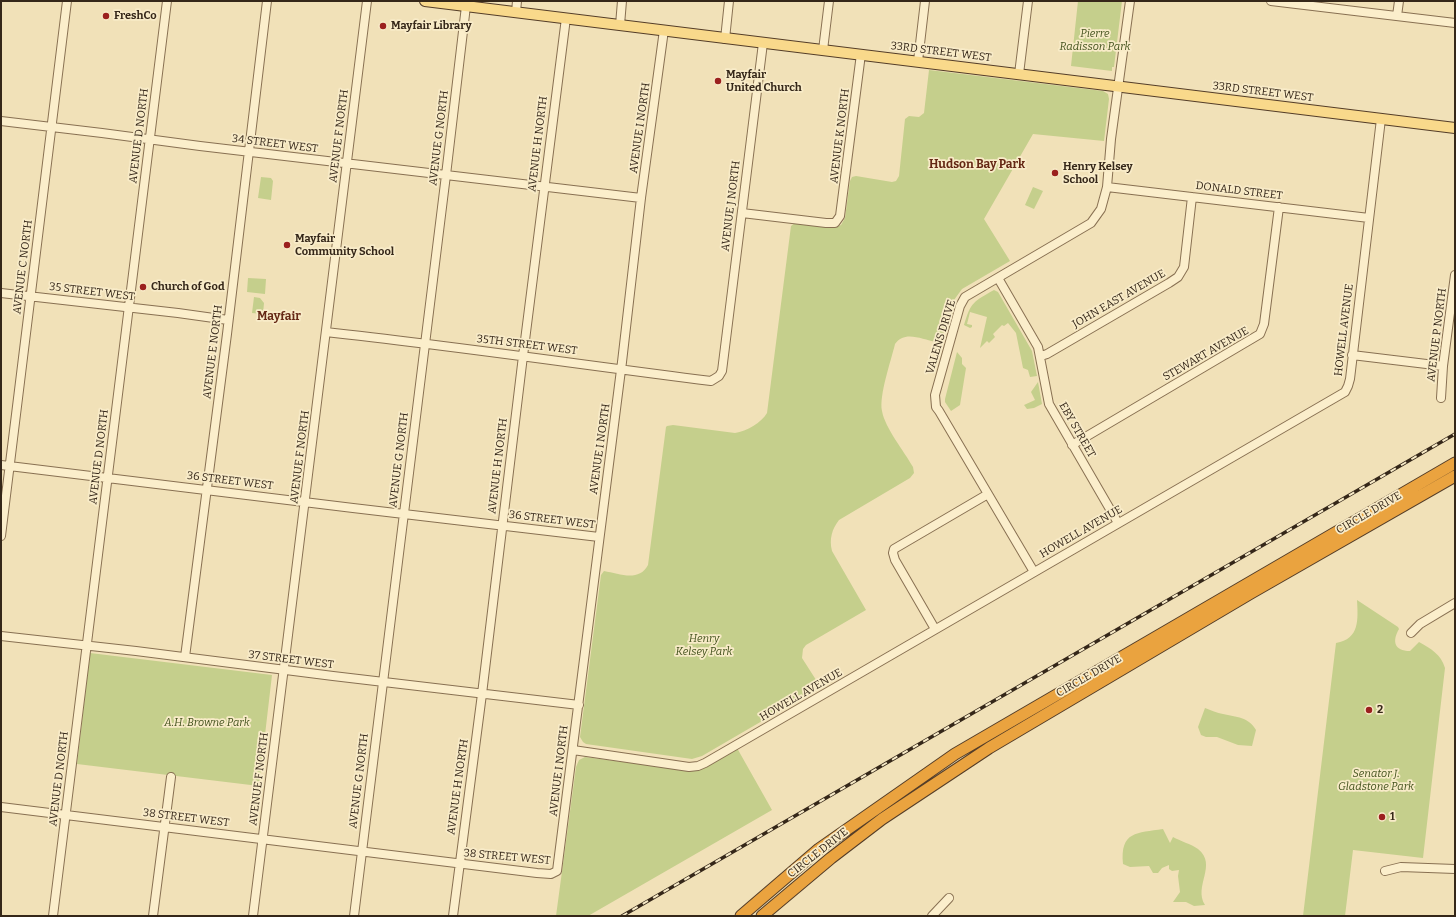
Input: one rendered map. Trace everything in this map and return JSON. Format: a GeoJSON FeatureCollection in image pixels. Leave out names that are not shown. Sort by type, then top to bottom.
{"type":"FeatureCollection","features":[{"type":"Feature","properties":{"kind":"highway","name":"CIRCLE DRIVE"},"geometry":{"type":"LineString","coordinates":[[741,916],[819,849],[955,754],[1455,463]]}},
{"type":"Feature","properties":{"kind":"highway","name":"CIRCLE DRIVE"},"geometry":{"type":"LineString","coordinates":[[762,916],[831,858],[882,819],[988,748],[1251,593],[1455,476]]}},
{"type":"Feature","properties":{"kind":"main road","name":"33RD STREET WEST"},"geometry":{"type":"LineString","coordinates":[[425,1],[1118,85],[1455,128]]}},
{"type":"Feature","properties":{"kind":"street","name":"AVENUE C NORTH"},"geometry":{"type":"LineString","coordinates":[[1,536],[67,1]]}},
{"type":"Feature","properties":{"kind":"street","name":"AVENUE D NORTH"},"geometry":{"type":"LineString","coordinates":[[53,916],[167,1]]}},
{"type":"Feature","properties":{"kind":"street","name":"AVENUE E NORTH"},"geometry":{"type":"LineString","coordinates":[[184,657],[228,320],[267,1]]}},
{"type":"Feature","properties":{"kind":"street","name":"AVENUE F NORTH"},"geometry":{"type":"LineString","coordinates":[[253,916],[367,1]]}},
{"type":"Feature","properties":{"kind":"street"},"geometry":{"type":"LineString","coordinates":[[516,12],[517,1]]}},
{"type":"Feature","properties":{"kind":"street"},"geometry":{"type":"LineString","coordinates":[[620,25],[622,1]]}},
{"type":"Feature","properties":{"kind":"street"},"geometry":{"type":"LineString","coordinates":[[725,38],[729,1]]}},
{"type":"Feature","properties":{"kind":"street"},"geometry":{"type":"LineString","coordinates":[[823,50],[829,1]]}},
{"type":"Feature","properties":{"kind":"street"},"geometry":{"type":"LineString","coordinates":[[918,61],[925,1]]}},
{"type":"Feature","properties":{"kind":"street"},"geometry":{"type":"LineString","coordinates":[[1019,74],[1028,1]]}},
{"type":"Feature","properties":{"kind":"street","name":"VALENS DRIVE"},"geometry":{"type":"LineString","coordinates":[[1034,572],[936,407],[935,395],[947,349],[962,301],[965,297],[1091,222],[1101,209],[1107,187],[1111,139],[1130,1]]}},
{"type":"Feature","properties":{"kind":"street"},"geometry":{"type":"LineString","coordinates":[[1271,1],[1455,23]]}},
{"type":"Feature","properties":{"kind":"street"},"geometry":{"type":"LineString","coordinates":[[1397,16],[1399,1]]}},
{"type":"Feature","properties":{"kind":"street","name":"AVENUE G NORTH"},"geometry":{"type":"LineString","coordinates":[[354,916],[466,6]]}},
{"type":"Feature","properties":{"kind":"street","name":"AVENUE H NORTH"},"geometry":{"type":"LineString","coordinates":[[453,916],[566,18]]}},
{"type":"Feature","properties":{"kind":"street","name":"AVENUE I NORTH"},"geometry":{"type":"LineString","coordinates":[[557,871],[664,30]]}},
{"type":"Feature","properties":{"kind":"street","name":"AVENUE J NORTH"},"geometry":{"type":"LineString","coordinates":[[722,371],[763,43]]}},
{"type":"Feature","properties":{"kind":"street","name":"AVENUE K NORTH"},"geometry":{"type":"LineString","coordinates":[[742,213],[826,223],[835,223],[838,220],[840,216],[846,173],[861,54]]}},
{"type":"Feature","properties":{"kind":"street","name":"HOWELL AVENUE"},"geometry":{"type":"LineString","coordinates":[[572,750],[698,766],[794,712],[1344,392],[1350,379],[1381,119]]}},
{"type":"Feature","properties":{"kind":"street","name":"34 STREET WEST"},"geometry":{"type":"LineString","coordinates":[[1,121],[249,152],[642,198]]}},
{"type":"Feature","properties":{"kind":"street","name":"DONALD STREET"},"geometry":{"type":"LineString","coordinates":[[1107,187],[1369,218]]}},
{"type":"Feature","properties":{"kind":"street","name":"JOHN EAST AVENUE"},"geometry":{"type":"LineString","coordinates":[[1041,356],[1047,354],[1178,277],[1184,267],[1192,197]]}},
{"type":"Feature","properties":{"kind":"street","name":"STEWART AVENUE"},"geometry":{"type":"LineString","coordinates":[[1072,445],[1260,334],[1264,324],[1279,207]]}},
{"type":"Feature","properties":{"kind":"street","name":"AVENUE P NORTH"},"geometry":{"type":"LineString","coordinates":[[1441,398],[1443,366],[1452,322],[1455,275]]}},
{"type":"Feature","properties":{"kind":"street","name":"EBY STREET"},"geometry":{"type":"LineString","coordinates":[[998,278],[1038,348],[1041,356],[1049,404],[1118,524]]}},
{"type":"Feature","properties":{"kind":"street","name":"35 STREET WEST"},"geometry":{"type":"LineString","coordinates":[[1,293],[228,320]]}},
{"type":"Feature","properties":{"kind":"street","name":"35TH STREET WEST"},"geometry":{"type":"LineString","coordinates":[[326,332],[711,381],[719,376],[722,371]]}},
{"type":"Feature","properties":{"kind":"street"},"geometry":{"type":"LineString","coordinates":[[1352,355],[1443,366]]}},
{"type":"Feature","properties":{"kind":"street","name":"36 STREET WEST"},"geometry":{"type":"LineString","coordinates":[[1,464],[599,537]]}},
{"type":"Feature","properties":{"kind":"street"},"geometry":{"type":"LineString","coordinates":[[935,629],[895,560],[893,553],[894,549],[988,494]]}},
{"type":"Feature","properties":{"kind":"street"},"geometry":{"type":"LineString","coordinates":[[1411,633],[1420,624],[1455,603]]}},
{"type":"Feature","properties":{"kind":"street","name":"37 STREET WEST"},"geometry":{"type":"LineString","coordinates":[[1,636],[284,669],[579,706]]}},
{"type":"Feature","properties":{"kind":"street"},"geometry":{"type":"LineString","coordinates":[[154,916],[171,777]]}},
{"type":"Feature","properties":{"kind":"street","name":"38 STREET WEST"},"geometry":{"type":"LineString","coordinates":[[1,807],[537,873],[551,874],[557,871]]}},
{"type":"Feature","properties":{"kind":"street"},"geometry":{"type":"LineString","coordinates":[[1385,871],[1402,867],[1455,869]]}},
{"type":"Feature","properties":{"kind":"street"},"geometry":{"type":"LineString","coordinates":[[932,916],[949,898]]}},
{"type":"Feature","properties":{"kind":"green space","name":"Pierre Radisson Park"},"geometry":{"type":"Polygon","coordinates":[[[1078,1],[1122,1],[1114,67],[1112,67],[1112,71],[1071,66],[1078,1]]]}},
{"type":"Feature","properties":{"kind":"green space","name":"Henry Kelsey Park"},"geometry":{"type":"Polygon","coordinates":[[[929,70],[1103,91],[1108,94],[1109,99],[1104,141],[1033,134],[984,219],[1010,261],[962,289],[954,300],[943,337],[940,341],[936,342],[908,336],[903,337],[895,344],[882,396],[882,411],[887,425],[913,467],[914,473],[910,478],[839,520],[835,527],[831,538],[832,551],[866,610],[806,645],[803,649],[802,658],[818,683],[819,686],[817,689],[702,756],[692,759],[586,744],[580,737],[601,575],[604,571],[629,576],[640,574],[648,565],[666,427],[673,425],[735,433],[753,426],[767,413],[791,226],[795,223],[834,228],[841,225],[845,218],[850,181],[852,177],[856,176],[892,182],[896,181],[899,176],[905,119],[909,116],[919,117],[924,113],[929,70]]]}},
{"type":"Feature","properties":{"kind":"green space"},"geometry":{"type":"Polygon","coordinates":[[[261,177],[271,178],[273,181],[271,200],[258,198],[261,177]]]}},
{"type":"Feature","properties":{"kind":"green space"},"geometry":{"type":"Polygon","coordinates":[[[1033,187],[1043,191],[1034,209],[1025,205],[1033,187]]]}},
{"type":"Feature","properties":{"kind":"green space"},"geometry":{"type":"Polygon","coordinates":[[[248,278],[266,279],[265,294],[247,292],[248,278]]]}},
{"type":"Feature","properties":{"kind":"green space"},"geometry":{"type":"Polygon","coordinates":[[[994,290],[998,292],[1032,351],[1037,376],[1030,377],[1028,370],[1023,368],[1016,333],[1008,323],[1004,326],[1002,325],[993,334],[995,337],[989,343],[987,341],[980,348],[987,317],[970,312],[967,324],[972,325],[972,327],[970,328],[964,325],[974,303],[981,297],[994,290]]]}},
{"type":"Feature","properties":{"kind":"green space"},"geometry":{"type":"Polygon","coordinates":[[[254,297],[260,298],[264,303],[263,314],[252,313],[254,297]]]}},
{"type":"Feature","properties":{"kind":"green space"},"geometry":{"type":"Polygon","coordinates":[[[957,352],[962,358],[962,364],[966,368],[960,405],[951,411],[945,402],[945,399],[957,352]]]}},
{"type":"Feature","properties":{"kind":"green space"},"geometry":{"type":"Polygon","coordinates":[[[1038,382],[1042,404],[1034,408],[1027,409],[1024,405],[1035,400],[1031,392],[1038,382]]]}},
{"type":"Feature","properties":{"kind":"green space","name":"Senator J. Gladstone Park"},"geometry":{"type":"Polygon","coordinates":[[[1357,600],[1398,627],[1399,629],[1395,641],[1398,647],[1405,651],[1410,651],[1419,642],[1438,655],[1445,668],[1423,858],[1353,850],[1345,916],[1303,916],[1336,643],[1344,641],[1350,637],[1356,627],[1358,614],[1357,600]]]}},
{"type":"Feature","properties":{"kind":"green space","name":"A.H. Browne Park"},"geometry":{"type":"Polygon","coordinates":[[[90,653],[272,675],[259,786],[77,764],[90,653]]]}},
{"type":"Feature","properties":{"kind":"green space"},"geometry":{"type":"Polygon","coordinates":[[[1205,708],[1218,713],[1242,718],[1250,722],[1256,730],[1252,746],[1238,745],[1217,737],[1206,737],[1201,735],[1198,727],[1205,708]]]}},
{"type":"Feature","properties":{"kind":"green space"},"geometry":{"type":"Polygon","coordinates":[[[737,748],[772,810],[588,916],[556,916],[576,767],[579,760],[585,757],[693,771],[704,768],[737,748]]]}},
{"type":"Feature","properties":{"kind":"green space"},"geometry":{"type":"Polygon","coordinates":[[[1163,829],[1170,843],[1173,837],[1195,847],[1204,855],[1206,869],[1202,898],[1205,905],[1194,906],[1186,902],[1173,902],[1180,892],[1178,876],[1179,870],[1172,871],[1169,869],[1169,865],[1162,868],[1158,873],[1153,873],[1149,866],[1130,867],[1123,864],[1124,845],[1127,839],[1138,833],[1163,829]]]}},
{"type":"Feature","properties":{"kind":"railway"},"geometry":{"type":"LineString","coordinates":[[622,916],[1455,434]]}},
{"type":"Feature","properties":{"kind":"place","name":"FreshCo"},"geometry":{"type":"Point","coordinates":[106,16]}},
{"type":"Feature","properties":{"kind":"place","name":"Mayfair Library"},"geometry":{"type":"Point","coordinates":[383,26]}},
{"type":"Feature","properties":{"kind":"place","name":"Mayfair United Church"},"geometry":{"type":"Point","coordinates":[718,81]}},
{"type":"Feature","properties":{"kind":"place","name":"Henry Kelsey School"},"geometry":{"type":"Point","coordinates":[1055,173]}},
{"type":"Feature","properties":{"kind":"place","name":"Mayfair Community School"},"geometry":{"type":"Point","coordinates":[287,245]}},
{"type":"Feature","properties":{"kind":"place","name":"Church of God"},"geometry":{"type":"Point","coordinates":[143,287]}},
{"type":"Feature","properties":{"kind":"place","name":"2"},"geometry":{"type":"Point","coordinates":[1369,710]}},
{"type":"Feature","properties":{"kind":"place","name":"1"},"geometry":{"type":"Point","coordinates":[1382,817]}},
{"type":"Feature","properties":{"kind":"district","name":"Hudson Bay Park"},"geometry":{"type":"Point","coordinates":[977,165]}},
{"type":"Feature","properties":{"kind":"district","name":"Mayfair"},"geometry":{"type":"Point","coordinates":[279,317]}}]}
